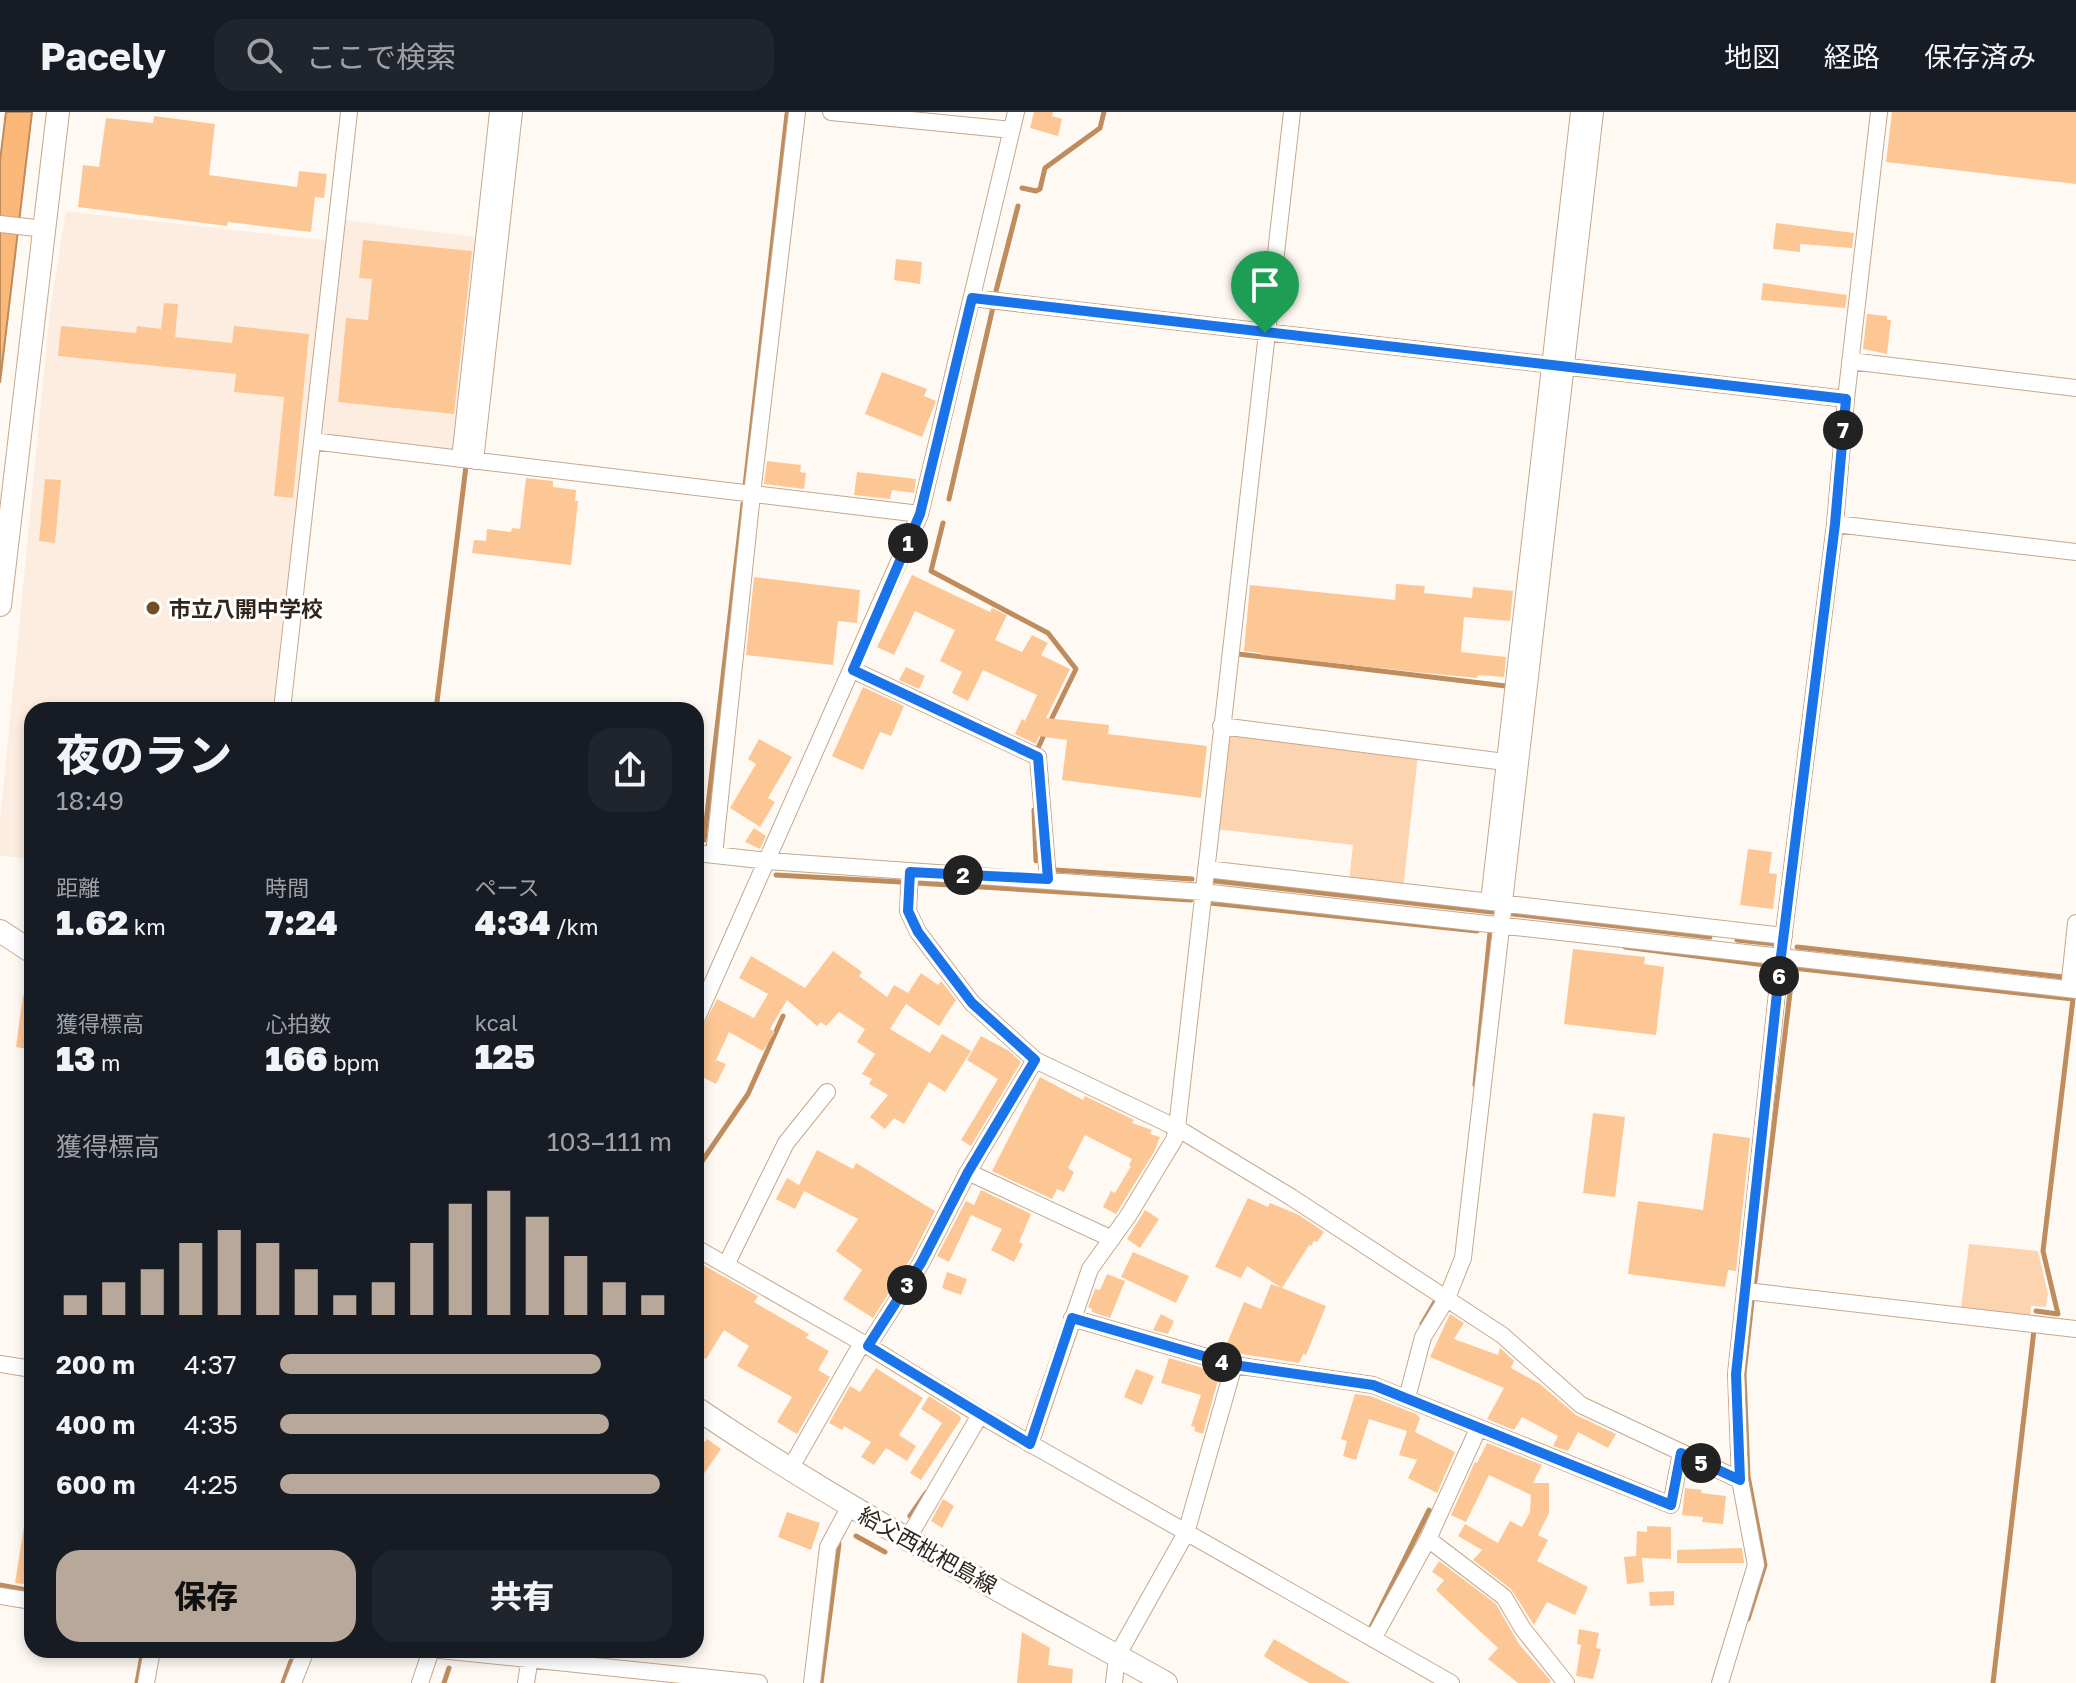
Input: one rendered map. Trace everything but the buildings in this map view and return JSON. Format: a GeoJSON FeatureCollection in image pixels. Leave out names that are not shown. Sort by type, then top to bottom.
{"type":"FeatureCollection","features":[{"type":"Feature","properties":{"kind":"main road"},"geometry":{"type":"LineString","coordinates":[[0,605],[58,112]]}},
{"type":"Feature","properties":{"kind":"main road"},"geometry":{"type":"LineString","coordinates":[[0,931],[24,947]]}},
{"type":"Feature","properties":{"kind":"main road","name":"給父西枇杷島線"},"geometry":{"type":"LineString","coordinates":[[704,1413],[850,1506],[1166,1683]]}},
{"type":"Feature","properties":{"kind":"street"},"geometry":{"type":"LineString","coordinates":[[283,702],[349,112]]}},
{"type":"Feature","properties":{"kind":"street"},"geometry":{"type":"LineString","coordinates":[[467,460],[498,112]]}},
{"type":"Feature","properties":{"kind":"street"},"geometry":{"type":"LineString","coordinates":[[467,460],[514,112]]}},
{"type":"Feature","properties":{"kind":"street"},"geometry":{"type":"LineString","coordinates":[[714,855],[797,112]]}},
{"type":"Feature","properties":{"kind":"street"},"geometry":{"type":"LineString","coordinates":[[831,112],[901,116],[1012,130]]}},
{"type":"Feature","properties":{"kind":"street"},"geometry":{"type":"LineString","coordinates":[[704,1002],[920,514],[1016,112]]}},
{"type":"Feature","properties":{"kind":"street"},"geometry":{"type":"LineString","coordinates":[[1030,1444],[1090,1269],[1174,1140],[1177,1128],[1292,112]]}},
{"type":"Feature","properties":{"kind":"street"},"geometry":{"type":"LineString","coordinates":[[1558,367],[1579,112]]}},
{"type":"Feature","properties":{"kind":"street"},"geometry":{"type":"LineString","coordinates":[[1407,1398],[1423,1337],[1447,1298],[1463,1258],[1501,924],[1496,903],[1512,763],[1558,367],[1595,112]]}},
{"type":"Feature","properties":{"kind":"street"},"geometry":{"type":"LineString","coordinates":[[1720,1683],[1756,1565],[1740,1480],[1736,1374],[1781,956],[1835,524],[1879,112]]}},
{"type":"Feature","properties":{"kind":"street"},"geometry":{"type":"LineString","coordinates":[[0,224],[45,229]]}},
{"type":"Feature","properties":{"kind":"street"},"geometry":{"type":"LineString","coordinates":[[972,298],[1846,399]]}},
{"type":"Feature","properties":{"kind":"street"},"geometry":{"type":"LineString","coordinates":[[1850,361],[2076,388]]}},
{"type":"Feature","properties":{"kind":"street"},"geometry":{"type":"LineString","coordinates":[[312,441],[920,514]]}},
{"type":"Feature","properties":{"kind":"street"},"geometry":{"type":"LineString","coordinates":[[1835,524],[2076,552]]}},
{"type":"Feature","properties":{"kind":"street"},"geometry":{"type":"LineString","coordinates":[[853,670],[1038,757],[1048,879]]}},
{"type":"Feature","properties":{"kind":"street"},"geometry":{"type":"LineString","coordinates":[[1221,726],[1512,763]]}},
{"type":"Feature","properties":{"kind":"street"},"geometry":{"type":"LineString","coordinates":[[704,854],[1203,892],[2073,990],[2076,923]]}},
{"type":"Feature","properties":{"kind":"street"},"geometry":{"type":"LineString","coordinates":[[1206,869],[1784,936]]}},
{"type":"Feature","properties":{"kind":"street"},"geometry":{"type":"LineString","coordinates":[[910,872],[908,911],[918,932],[972,1003],[1035,1060],[1177,1128],[1291,1197],[1502,1335],[1581,1405],[1740,1480]]}},
{"type":"Feature","properties":{"kind":"street"},"geometry":{"type":"LineString","coordinates":[[790,1469],[865,1344],[921,1263],[968,1172],[1035,1060]]}},
{"type":"Feature","properties":{"kind":"street"},"geometry":{"type":"LineString","coordinates":[[726,1265],[786,1143],[827,1092]]}},
{"type":"Feature","properties":{"kind":"street"},"geometry":{"type":"LineString","coordinates":[[968,1172],[1112,1239]]}},
{"type":"Feature","properties":{"kind":"street"},"geometry":{"type":"LineString","coordinates":[[704,1253],[865,1344],[1030,1444],[1450,1683]]}},
{"type":"Feature","properties":{"kind":"street"},"geometry":{"type":"LineString","coordinates":[[1746,1291],[2076,1329]]}},
{"type":"Feature","properties":{"kind":"street"},"geometry":{"type":"LineString","coordinates":[[1072,1318],[1234,1365],[1373,1385],[1671,1505],[1681,1453]]}},
{"type":"Feature","properties":{"kind":"street"},"geometry":{"type":"LineString","coordinates":[[0,1364],[24,1368]]}},
{"type":"Feature","properties":{"kind":"street"},"geometry":{"type":"LineString","coordinates":[[1114,1683],[1117,1656],[1186,1533],[1234,1365]]}},
{"type":"Feature","properties":{"kind":"street"},"geometry":{"type":"LineString","coordinates":[[908,1538],[980,1415]]}},
{"type":"Feature","properties":{"kind":"street"},"geometry":{"type":"LineString","coordinates":[[1373,1639],[1428,1539],[1478,1429]]}},
{"type":"Feature","properties":{"kind":"street"},"geometry":{"type":"LineString","coordinates":[[812,1683],[828,1547],[850,1506]]}},
{"type":"Feature","properties":{"kind":"street"},"geometry":{"type":"LineString","coordinates":[[1428,1539],[1504,1597],[1523,1629],[1566,1683]]}},
{"type":"Feature","properties":{"kind":"street"},"geometry":{"type":"LineString","coordinates":[[0,1596],[24,1600]]}},
{"type":"Feature","properties":{"kind":"street"},"geometry":{"type":"LineString","coordinates":[[146,1683],[151,1658]]}},
{"type":"Feature","properties":{"kind":"street"},"geometry":{"type":"LineString","coordinates":[[293,1683],[303,1658]]}},
{"type":"Feature","properties":{"kind":"street"},"geometry":{"type":"LineString","coordinates":[[420,1683],[428,1658]]}},
{"type":"Feature","properties":{"kind":"street"},"geometry":{"type":"LineString","coordinates":[[526,1683],[529,1658]]}},
{"type":"Feature","properties":{"kind":"street"},"geometry":{"type":"LineString","coordinates":[[562,1658],[759,1683]]}},
{"type":"Feature","properties":{"kind":"shaded area"},"geometry":{"type":"Polygon","coordinates":[[[6,112],[32,112],[0,383],[0,161],[6,112]]]}},
{"type":"Feature","properties":{"kind":"shaded area","name":"市立八開中学校"},"geometry":{"type":"Polygon","coordinates":[[[66,211],[341,242],[345,220],[482,238],[458,451],[306,433],[275,702],[24,702],[24,858],[0,856],[0,822],[50,310],[66,211]]]}},
{"type":"Feature","properties":{"kind":"shaded area"},"geometry":{"type":"Polygon","coordinates":[[[1235,733],[1418,755],[1403,889],[1349,882],[1353,845],[1216,829],[1225,738],[1235,733]]]}},
{"type":"Feature","properties":{"kind":"shaded area"},"geometry":{"type":"Polygon","coordinates":[[[1969,1244],[2038,1251],[2048,1294],[2046,1307],[2031,1306],[2030,1316],[1961,1308],[1969,1244]]]}},
{"type":"Feature","properties":{"kind":"waterway"},"geometry":{"type":"LineString","coordinates":[[1022,188],[1040,189],[1045,168],[1100,128],[1104,112]]}},
{"type":"Feature","properties":{"kind":"waterway"},"geometry":{"type":"LineString","coordinates":[[745,486],[787,114]]}},
{"type":"Feature","properties":{"kind":"waterway"},"geometry":{"type":"LineString","coordinates":[[996,291],[1018,206]]}},
{"type":"Feature","properties":{"kind":"waterway"},"geometry":{"type":"LineString","coordinates":[[949,499],[993,307]]}},
{"type":"Feature","properties":{"kind":"waterway"},"geometry":{"type":"LineString","coordinates":[[437,702],[466,466]]}},
{"type":"Feature","properties":{"kind":"waterway"},"geometry":{"type":"LineString","coordinates":[[704,840],[743,504]]}},
{"type":"Feature","properties":{"kind":"waterway"},"geometry":{"type":"LineString","coordinates":[[943,523],[931,571],[1048,633],[1076,669],[1049,724]]}},
{"type":"Feature","properties":{"kind":"waterway"},"geometry":{"type":"LineString","coordinates":[[1238,654],[1506,686]]}},
{"type":"Feature","properties":{"kind":"waterway"},"geometry":{"type":"LineString","coordinates":[[1038,748],[1045,733]]}},
{"type":"Feature","properties":{"kind":"waterway"},"geometry":{"type":"LineString","coordinates":[[1034,810],[1036,861]]}},
{"type":"Feature","properties":{"kind":"waterway"},"geometry":{"type":"LineString","coordinates":[[1055,870],[1192,879]]}},
{"type":"Feature","properties":{"kind":"waterway"},"geometry":{"type":"LineString","coordinates":[[776,875],[901,882]]}},
{"type":"Feature","properties":{"kind":"waterway"},"geometry":{"type":"LineString","coordinates":[[1215,881],[1492,912]]}},
{"type":"Feature","properties":{"kind":"waterway"},"geometry":{"type":"LineString","coordinates":[[917,883],[1191,900]]}},
{"type":"Feature","properties":{"kind":"waterway"},"geometry":{"type":"LineString","coordinates":[[1210,903],[1477,931]]}},
{"type":"Feature","properties":{"kind":"waterway"},"geometry":{"type":"LineString","coordinates":[[1513,914],[1710,937]]}},
{"type":"Feature","properties":{"kind":"waterway"},"geometry":{"type":"LineString","coordinates":[[1475,1085],[1490,932]]}},
{"type":"Feature","properties":{"kind":"waterway"},"geometry":{"type":"LineString","coordinates":[[1737,940],[1775,944]]}},
{"type":"Feature","properties":{"kind":"waterway"},"geometry":{"type":"LineString","coordinates":[[1625,947],[1773,966]]}},
{"type":"Feature","properties":{"kind":"waterway"},"geometry":{"type":"LineString","coordinates":[[1797,947],[2063,977]]}},
{"type":"Feature","properties":{"kind":"waterway"},"geometry":{"type":"LineString","coordinates":[[1755,1281],[1793,968],[2073,999],[2043,1251],[2058,1314],[2036,1311]]}},
{"type":"Feature","properties":{"kind":"waterway"},"geometry":{"type":"LineString","coordinates":[[704,1158],[748,1094],[783,1016]]}},
{"type":"Feature","properties":{"kind":"waterway"},"geometry":{"type":"LineString","coordinates":[[1422,1324],[1436,1300]]}},
{"type":"Feature","properties":{"kind":"waterway"},"geometry":{"type":"LineString","coordinates":[[1748,1619],[1765,1565],[1748,1476],[1744,1374],[1752,1301]]}},
{"type":"Feature","properties":{"kind":"waterway"},"geometry":{"type":"LineString","coordinates":[[1993,1683],[2034,1330]]}},
{"type":"Feature","properties":{"kind":"waterway"},"geometry":{"type":"LineString","coordinates":[[910,1516],[926,1493]]}},
{"type":"Feature","properties":{"kind":"waterway"},"geometry":{"type":"LineString","coordinates":[[1371,1627],[1429,1510]]}},
{"type":"Feature","properties":{"kind":"waterway"},"geometry":{"type":"LineString","coordinates":[[856,1536],[885,1552]]}},
{"type":"Feature","properties":{"kind":"waterway"},"geometry":{"type":"LineString","coordinates":[[821,1683],[839,1544]]}},
{"type":"Feature","properties":{"kind":"waterway"},"geometry":{"type":"LineString","coordinates":[[0,1585],[24,1590]]}},
{"type":"Feature","properties":{"kind":"waterway"},"geometry":{"type":"LineString","coordinates":[[137,1683],[142,1658]]}},
{"type":"Feature","properties":{"kind":"waterway"},"geometry":{"type":"LineString","coordinates":[[283,1683],[291,1661]]}},
{"type":"Feature","properties":{"kind":"waterway"},"geometry":{"type":"LineString","coordinates":[[444,1683],[449,1668]]}},
{"type":"Feature","properties":{"kind":"place","name":"市立八開中学校"},"geometry":{"type":"Point","coordinates":[153,608]}},
{"type":"Feature","properties":{"kind":"route"},"geometry":{"type":"LineString","coordinates":[[972,298],[1265,333],[1846,399],[1835,524],[1781,956],[1765,1129],[1736,1374],[1740,1480],[1681,1453],[1671,1505],[1373,1385],[1234,1365],[1072,1318],[1030,1444],[868,1346],[921,1263],[968,1172],[1035,1060],[972,1003],[922,938],[908,911],[910,872],[1048,879],[1038,757],[853,670],[920,514],[972,298]]}}]}
